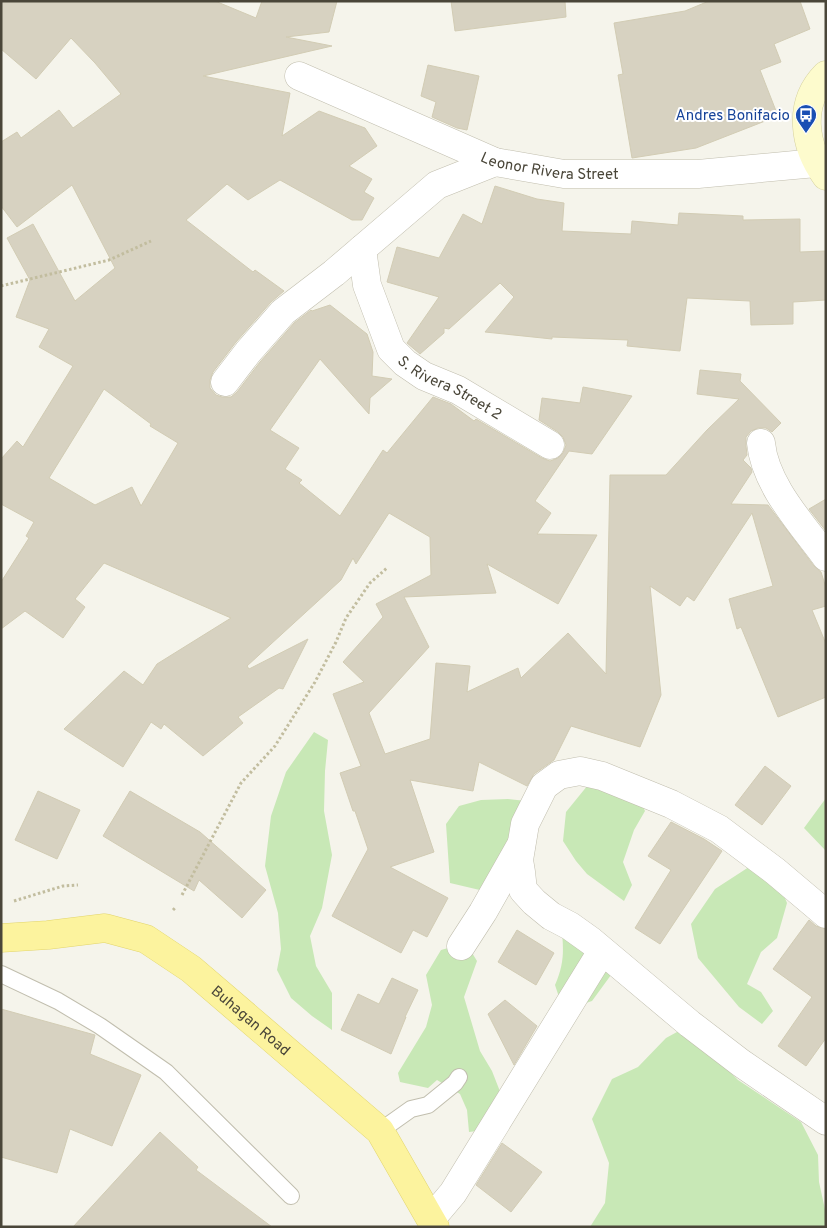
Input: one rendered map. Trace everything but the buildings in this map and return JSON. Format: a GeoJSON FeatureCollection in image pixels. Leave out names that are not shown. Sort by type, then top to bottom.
{"type":"FeatureCollection","features":[{"type":"Feature","properties":{"kind":"main road"},"geometry":{"type":"LineString","coordinates":[[821,170],[806,134],[808,107],[815,86],[826,75]]}},
{"type":"Feature","properties":{"kind":"main road","name":"Buhagan Road"},"geometry":{"type":"LineString","coordinates":[[1,938],[48,935],[105,928],[146,939],[191,969],[380,1131],[433,1223]]}},
{"type":"Feature","properties":{"kind":"street","name":"Leonor Rivera Street"},"geometry":{"type":"LineString","coordinates":[[299,76],[495,162],[564,174],[698,174],[821,170]]}},
{"type":"Feature","properties":{"kind":"street"},"geometry":{"type":"LineString","coordinates":[[225,382],[283,312],[334,273],[436,185],[495,162]]}},
{"type":"Feature","properties":{"kind":"street","name":"S. Rivera Street 2"},"geometry":{"type":"LineString","coordinates":[[362,249],[367,285],[391,349],[405,363],[424,376],[458,390],[550,445]]}},
{"type":"Feature","properties":{"kind":"street"},"geometry":{"type":"LineString","coordinates":[[761,443],[762,454],[768,473],[778,491],[826,557]]}},
{"type":"Feature","properties":{"kind":"street"},"geometry":{"type":"LineString","coordinates":[[826,914],[720,829],[671,804],[602,776],[580,771],[559,775],[544,786],[525,824],[519,860],[524,890],[551,916],[570,926],[742,1063],[826,1120]]}},
{"type":"Feature","properties":{"kind":"street"},"geometry":{"type":"LineString","coordinates":[[461,946],[483,912],[521,844]]}},
{"type":"Feature","properties":{"kind":"street"},"geometry":{"type":"LineString","coordinates":[[433,1223],[602,951]]}},
{"type":"Feature","properties":{"kind":"lane"},"geometry":{"type":"LineString","coordinates":[[1,974],[58,1001],[100,1026],[166,1072],[291,1196]]}},
{"type":"Feature","properties":{"kind":"lane"},"geometry":{"type":"LineString","coordinates":[[380,1131],[411,1109],[428,1105],[459,1077]]}},
{"type":"Feature","properties":{"kind":"path"},"geometry":{"type":"LineString","coordinates":[[1,286],[109,260],[151,241]]}},
{"type":"Feature","properties":{"kind":"path"},"geometry":{"type":"LineString","coordinates":[[182,895],[241,783],[275,746],[315,682],[346,618],[370,583],[387,568]]}},
{"type":"Feature","properties":{"kind":"path"},"geometry":{"type":"LineString","coordinates":[[14,901],[63,886],[78,885]]}},
{"type":"Feature","properties":{"kind":"path"},"geometry":{"type":"LineString","coordinates":[[173,910],[176,907]]}},
{"type":"Feature","properties":{"kind":"green space"},"geometry":{"type":"Polygon","coordinates":[[[314,732],[328,740],[324,811],[332,855],[322,908],[310,936],[316,966],[332,993],[332,1030],[291,998],[277,970],[281,949],[278,913],[265,866],[271,816],[286,772],[314,732]]]}},
{"type":"Feature","properties":{"kind":"green space"},"geometry":{"type":"Polygon","coordinates":[[[592,780],[635,789],[645,811],[634,830],[623,862],[632,885],[624,901],[587,874],[563,841],[566,812],[592,780]]]}},
{"type":"Feature","properties":{"kind":"green space"},"geometry":{"type":"Polygon","coordinates":[[[826,798],[826,851],[804,828],[826,798]]]}},
{"type":"Feature","properties":{"kind":"green space"},"geometry":{"type":"Polygon","coordinates":[[[508,799],[526,801],[484,891],[450,883],[446,824],[459,806],[481,800],[508,799]]]}},
{"type":"Feature","properties":{"kind":"green space"},"geometry":{"type":"Polygon","coordinates":[[[752,865],[778,881],[787,903],[777,938],[761,952],[747,984],[761,992],[773,1011],[762,1024],[739,1007],[698,958],[691,924],[715,889],[752,865]]]}},
{"type":"Feature","properties":{"kind":"green space"},"geometry":{"type":"Polygon","coordinates":[[[561,920],[611,975],[592,1001],[574,1007],[560,1000],[555,985],[562,960],[561,920]]]}},
{"type":"Feature","properties":{"kind":"green space"},"geometry":{"type":"Polygon","coordinates":[[[466,943],[477,961],[464,997],[480,1051],[492,1071],[501,1094],[477,1131],[469,1132],[467,1110],[460,1094],[437,1080],[428,1088],[400,1082],[398,1073],[426,1027],[432,1005],[426,975],[441,950],[466,943]]]}},
{"type":"Feature","properties":{"kind":"green space"},"geometry":{"type":"Polygon","coordinates":[[[688,1026],[706,1048],[738,1080],[801,1122],[818,1155],[819,1182],[826,1214],[826,1227],[590,1227],[605,1203],[609,1163],[592,1119],[612,1079],[638,1067],[666,1038],[688,1026]]]}},
{"type":"Feature","properties":{"kind":"place","name":"Andres Bonifacio"},"geometry":{"type":"Point","coordinates":[806,134]}}]}
